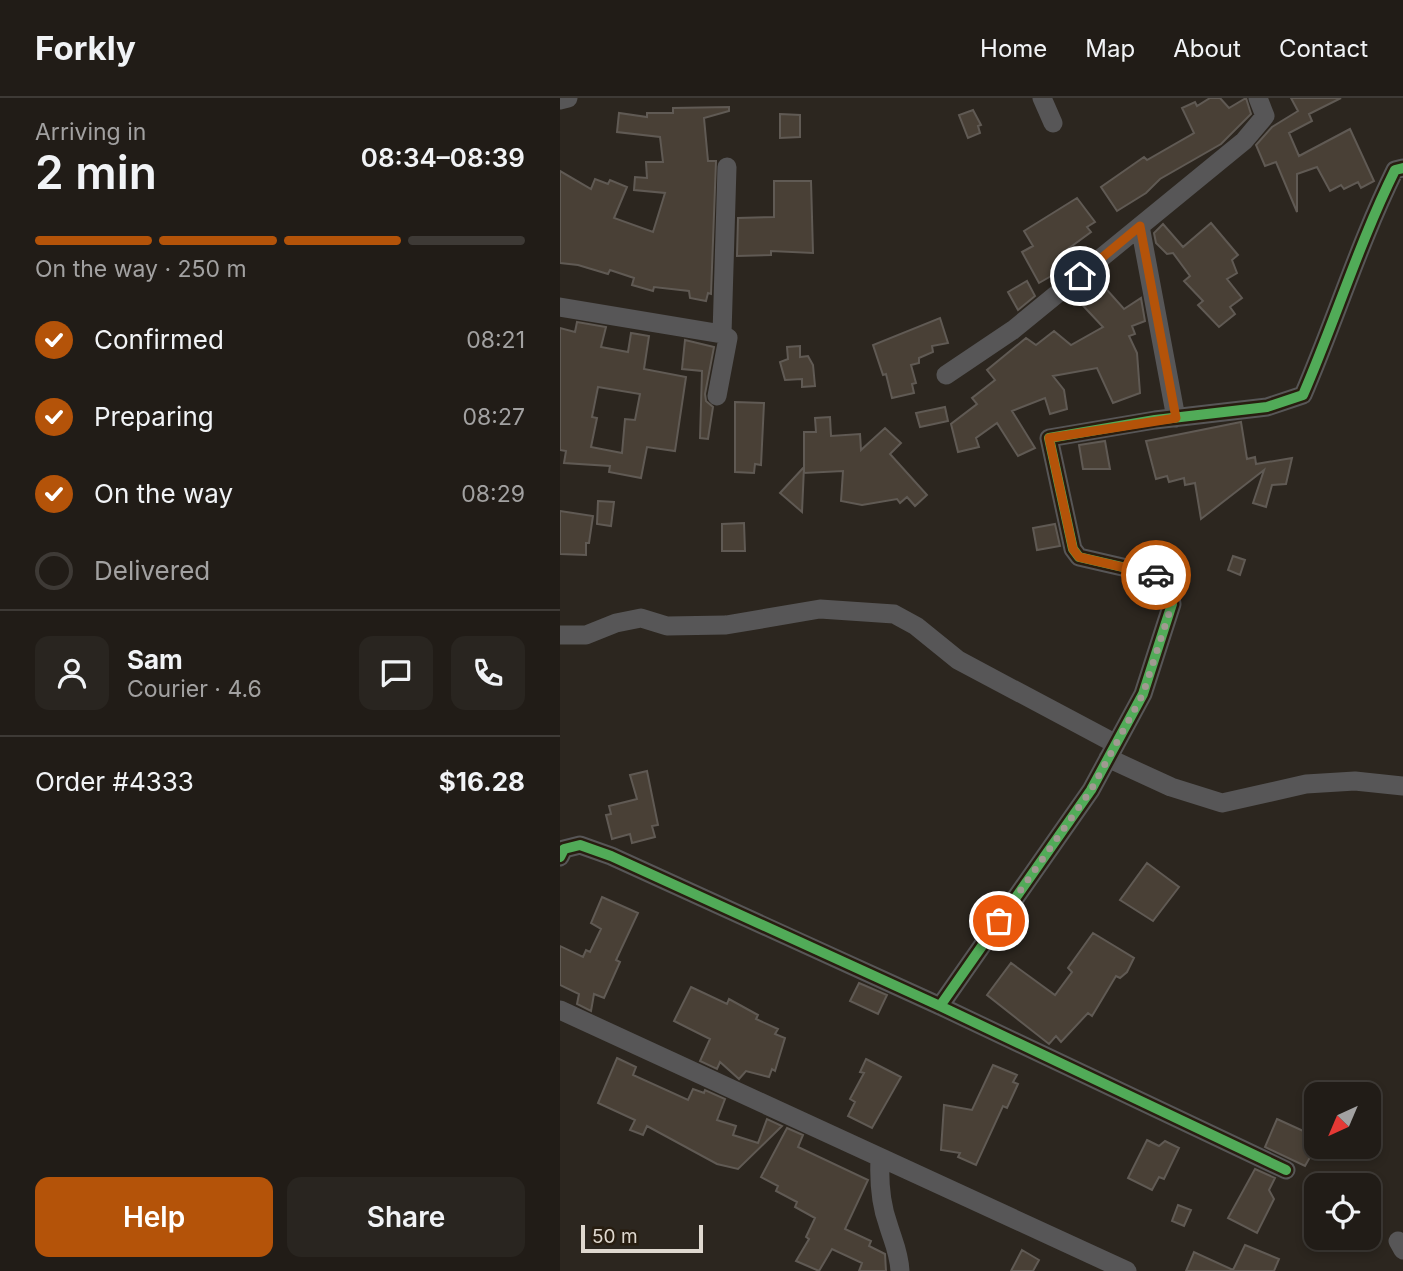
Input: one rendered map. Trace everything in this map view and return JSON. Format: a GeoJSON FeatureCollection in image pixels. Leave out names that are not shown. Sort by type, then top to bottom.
{"type":"FeatureCollection","features":[{"type":"Feature","properties":{"kind":"street"},"geometry":{"type":"LineString","coordinates":[[560,100],[568,98]]}},
{"type":"Feature","properties":{"kind":"street"},"geometry":{"type":"LineString","coordinates":[[1042,98],[1053,123]]}},
{"type":"Feature","properties":{"kind":"street"},"geometry":{"type":"LineString","coordinates":[[946,375],[1013,330],[1262,123],[1265,116],[1258,98]]}},
{"type":"Feature","properties":{"kind":"street"},"geometry":{"type":"LineString","coordinates":[[722,334],[727,167]]}},
{"type":"Feature","properties":{"kind":"street"},"geometry":{"type":"LineString","coordinates":[[940,1006],[1091,790],[1143,694],[1172,604],[1170,587],[1157,575],[1079,557],[1073,549],[1049,438],[1266,407],[1303,396],[1351,279],[1373,215],[1395,170],[1403,168]]}},
{"type":"Feature","properties":{"kind":"street"},"geometry":{"type":"LineString","coordinates":[[1140,226],[1176,418]]}},
{"type":"Feature","properties":{"kind":"street"},"geometry":{"type":"LineString","coordinates":[[560,307],[722,334],[728,338],[717,396]]}},
{"type":"Feature","properties":{"kind":"street"},"geometry":{"type":"LineString","coordinates":[[560,635],[586,635],[616,623],[641,618],[667,626],[726,625],[820,610],[894,614],[916,626],[958,660],[1171,787],[1222,803],[1306,785],[1355,781],[1403,786]]}},
{"type":"Feature","properties":{"kind":"street"},"geometry":{"type":"LineString","coordinates":[[560,857],[564,849],[580,845],[611,856],[940,1006],[1286,1170]]}},
{"type":"Feature","properties":{"kind":"street"},"geometry":{"type":"LineString","coordinates":[[560,1010],[1127,1271]]}},
{"type":"Feature","properties":{"kind":"street"},"geometry":{"type":"LineString","coordinates":[[880,1159],[879,1187],[888,1225],[899,1247],[900,1271]]}},
{"type":"Feature","properties":{"kind":"building"},"geometry":{"type":"Polygon","coordinates":[[[1210,98],[1220,98],[1229,108],[1246,98],[1251,114],[1221,144],[1160,179],[1146,193],[1117,211],[1101,187],[1144,157],[1147,160],[1194,133],[1182,108],[1195,102],[1197,106],[1210,98]]]}},
{"type":"Feature","properties":{"kind":"building"},"geometry":{"type":"Polygon","coordinates":[[[1291,98],[1341,98],[1309,114],[1312,121],[1289,133],[1299,156],[1350,129],[1374,181],[1361,188],[1358,182],[1344,189],[1341,185],[1330,191],[1317,167],[1297,174],[1297,212],[1276,162],[1265,166],[1256,145],[1272,127],[1298,111],[1291,98]]]}},
{"type":"Feature","properties":{"kind":"building"},"geometry":{"type":"Polygon","coordinates":[[[729,107],[729,111],[704,118],[708,161],[716,161],[711,294],[708,293],[706,301],[690,298],[689,291],[654,287],[653,291],[632,285],[634,278],[610,270],[608,274],[560,263],[560,171],[591,189],[595,179],[608,184],[610,180],[627,187],[614,218],[653,232],[665,193],[634,190],[635,177],[647,178],[646,162],[663,162],[660,137],[617,132],[619,113],[647,117],[647,113],[673,113],[673,108],[729,107]]]}},
{"type":"Feature","properties":{"kind":"building"},"geometry":{"type":"Polygon","coordinates":[[[973,110],[981,125],[978,126],[980,133],[968,138],[959,115],[973,110]]]}},
{"type":"Feature","properties":{"kind":"building"},"geometry":{"type":"Polygon","coordinates":[[[780,114],[800,115],[800,137],[780,138],[780,114]]]}},
{"type":"Feature","properties":{"kind":"building"},"geometry":{"type":"Polygon","coordinates":[[[774,181],[811,181],[813,253],[771,251],[771,255],[737,256],[738,218],[774,217],[774,181]]]}},
{"type":"Feature","properties":{"kind":"building"},"geometry":{"type":"Polygon","coordinates":[[[1077,198],[1095,222],[1087,227],[1091,232],[1061,254],[1064,260],[1056,264],[1060,271],[1039,283],[1022,252],[1033,246],[1024,231],[1077,198]]]}},
{"type":"Feature","properties":{"kind":"building"},"geometry":{"type":"Polygon","coordinates":[[[1211,223],[1238,255],[1232,260],[1237,273],[1227,279],[1242,298],[1230,307],[1235,314],[1219,327],[1198,305],[1203,301],[1184,281],[1190,276],[1173,253],[1167,254],[1156,243],[1154,233],[1163,224],[1183,247],[1211,223]]]}},
{"type":"Feature","properties":{"kind":"building"},"geometry":{"type":"Polygon","coordinates":[[[1027,281],[1035,296],[1018,310],[1008,292],[1027,281]]]}},
{"type":"Feature","properties":{"kind":"building"},"geometry":{"type":"Polygon","coordinates":[[[1092,281],[1096,285],[1100,282],[1124,309],[1141,298],[1145,321],[1132,326],[1135,334],[1129,336],[1137,353],[1140,393],[1113,403],[1097,368],[1053,376],[1064,390],[1067,409],[1050,414],[1045,398],[1012,411],[1035,448],[1018,456],[997,423],[976,438],[979,447],[958,452],[951,424],[977,404],[972,398],[995,380],[987,370],[1026,338],[1036,345],[1054,331],[1071,345],[1103,327],[1074,296],[1092,281]]]}},
{"type":"Feature","properties":{"kind":"building"},"geometry":{"type":"Polygon","coordinates":[[[940,318],[948,343],[932,346],[933,352],[919,358],[919,363],[911,365],[916,383],[912,384],[914,393],[892,398],[886,374],[883,375],[873,345],[940,318]]]}},
{"type":"Feature","properties":{"kind":"building"},"geometry":{"type":"Polygon","coordinates":[[[577,322],[606,327],[601,347],[628,352],[631,333],[649,336],[644,369],[686,377],[675,451],[647,447],[641,478],[609,472],[610,466],[564,463],[566,451],[560,450],[560,328],[575,332],[577,322]],[[598,387],[592,417],[597,418],[591,447],[622,453],[625,419],[635,420],[640,394],[598,387]]]}},
{"type":"Feature","properties":{"kind":"building"},"geometry":{"type":"Polygon","coordinates":[[[685,340],[714,347],[705,394],[706,401],[713,407],[708,439],[700,438],[702,371],[682,369],[685,340]]]}},
{"type":"Feature","properties":{"kind":"building"},"geometry":{"type":"Polygon","coordinates":[[[800,346],[800,357],[808,356],[813,365],[815,386],[802,387],[802,379],[785,380],[780,362],[788,359],[787,347],[800,346]]]}},
{"type":"Feature","properties":{"kind":"building"},"geometry":{"type":"Polygon","coordinates":[[[735,402],[764,403],[761,465],[755,464],[754,473],[735,472],[735,402]]]}},
{"type":"Feature","properties":{"kind":"building"},"geometry":{"type":"Polygon","coordinates":[[[945,407],[948,421],[920,427],[916,413],[945,407]]]}},
{"type":"Feature","properties":{"kind":"building"},"geometry":{"type":"Polygon","coordinates":[[[830,417],[831,436],[860,434],[861,450],[885,428],[901,443],[890,454],[927,495],[915,506],[907,497],[900,503],[897,499],[862,505],[841,501],[843,471],[804,473],[804,432],[816,432],[815,418],[830,417]]]}},
{"type":"Feature","properties":{"kind":"building"},"geometry":{"type":"Polygon","coordinates":[[[1241,422],[1247,459],[1255,457],[1256,464],[1292,458],[1286,484],[1272,485],[1266,507],[1253,503],[1264,470],[1201,519],[1195,483],[1185,485],[1184,478],[1169,482],[1167,476],[1156,479],[1146,441],[1241,422]]]}},
{"type":"Feature","properties":{"kind":"building"},"geometry":{"type":"Polygon","coordinates":[[[1105,441],[1110,469],[1083,469],[1079,445],[1105,441]]]}},
{"type":"Feature","properties":{"kind":"building"},"geometry":{"type":"Polygon","coordinates":[[[804,467],[802,512],[780,493],[804,467]]]}},
{"type":"Feature","properties":{"kind":"building"},"geometry":{"type":"Polygon","coordinates":[[[598,501],[614,502],[611,526],[597,524],[598,501]]]}},
{"type":"Feature","properties":{"kind":"building"},"geometry":{"type":"Polygon","coordinates":[[[560,511],[593,516],[589,543],[586,543],[586,555],[560,554],[560,511]]]}},
{"type":"Feature","properties":{"kind":"building"},"geometry":{"type":"Polygon","coordinates":[[[744,523],[745,551],[722,551],[722,524],[744,523]]]}},
{"type":"Feature","properties":{"kind":"building"},"geometry":{"type":"Polygon","coordinates":[[[1055,524],[1060,546],[1037,550],[1033,528],[1055,524]]]}},
{"type":"Feature","properties":{"kind":"building"},"geometry":{"type":"Polygon","coordinates":[[[1233,556],[1245,560],[1240,575],[1228,570],[1233,556]]]}},
{"type":"Feature","properties":{"kind":"building"},"geometry":{"type":"Polygon","coordinates":[[[647,771],[658,825],[652,826],[655,837],[632,843],[630,834],[612,839],[606,815],[611,814],[609,806],[637,799],[630,775],[647,771]]]}},
{"type":"Feature","properties":{"kind":"building"},"geometry":{"type":"Polygon","coordinates":[[[1147,863],[1179,887],[1153,921],[1120,900],[1147,863]]]}},
{"type":"Feature","properties":{"kind":"building"},"geometry":{"type":"Polygon","coordinates":[[[602,897],[638,913],[616,960],[620,962],[604,998],[594,994],[591,1011],[577,1004],[579,994],[560,985],[560,946],[583,957],[586,950],[590,952],[601,929],[591,923],[602,897]]]}},
{"type":"Feature","properties":{"kind":"building"},"geometry":{"type":"Polygon","coordinates":[[[1093,933],[1134,958],[1127,972],[1120,978],[1116,976],[1092,1016],[1088,1013],[1061,1042],[1056,1036],[1049,1044],[987,995],[1011,963],[1055,995],[1072,972],[1068,968],[1093,933]]]}},
{"type":"Feature","properties":{"kind":"building"},"geometry":{"type":"Polygon","coordinates":[[[859,983],[887,995],[878,1014],[850,1001],[859,983]]]}},
{"type":"Feature","properties":{"kind":"building"},"geometry":{"type":"Polygon","coordinates":[[[691,987],[727,1004],[729,999],[758,1015],[756,1019],[778,1029],[775,1034],[785,1038],[775,1071],[772,1069],[769,1077],[746,1071],[739,1079],[720,1062],[717,1069],[700,1061],[710,1039],[674,1021],[691,987]]]}},
{"type":"Feature","properties":{"kind":"building"},"geometry":{"type":"Polygon","coordinates":[[[617,1058],[636,1067],[633,1075],[688,1100],[693,1089],[704,1093],[705,1090],[725,1099],[717,1120],[736,1126],[733,1135],[758,1143],[767,1119],[782,1126],[738,1169],[717,1164],[647,1126],[643,1135],[630,1130],[635,1120],[598,1103],[617,1058]]]}},
{"type":"Feature","properties":{"kind":"building"},"geometry":{"type":"Polygon","coordinates":[[[866,1059],[901,1077],[872,1128],[848,1116],[855,1102],[850,1099],[864,1073],[860,1072],[866,1059]]]}},
{"type":"Feature","properties":{"kind":"building"},"geometry":{"type":"Polygon","coordinates":[[[993,1065],[1017,1075],[1013,1082],[1018,1084],[1007,1108],[1003,1106],[976,1165],[958,1157],[960,1153],[941,1150],[944,1105],[972,1110],[993,1065]]]}},
{"type":"Feature","properties":{"kind":"building"},"geometry":{"type":"Polygon","coordinates":[[[1277,1119],[1304,1131],[1304,1159],[1309,1159],[1305,1166],[1265,1147],[1277,1119]]]}},
{"type":"Feature","properties":{"kind":"building"},"geometry":{"type":"Polygon","coordinates":[[[787,1128],[803,1135],[798,1147],[868,1180],[845,1229],[871,1241],[869,1246],[885,1254],[886,1271],[859,1271],[862,1263],[832,1249],[819,1271],[796,1261],[809,1239],[806,1237],[815,1218],[795,1207],[797,1202],[776,1191],[778,1186],[761,1177],[787,1128]]]}},
{"type":"Feature","properties":{"kind":"building"},"geometry":{"type":"Polygon","coordinates":[[[1147,1140],[1159,1146],[1165,1141],[1179,1148],[1164,1179],[1159,1177],[1152,1190],[1128,1178],[1147,1140]]]}},
{"type":"Feature","properties":{"kind":"building"},"geometry":{"type":"Polygon","coordinates":[[[1255,1169],[1275,1178],[1269,1190],[1274,1199],[1257,1233],[1228,1218],[1255,1169]]]}},
{"type":"Feature","properties":{"kind":"building"},"geometry":{"type":"Polygon","coordinates":[[[1178,1205],[1191,1210],[1184,1226],[1172,1221],[1178,1205]]]}},
{"type":"Feature","properties":{"kind":"building"},"geometry":{"type":"Polygon","coordinates":[[[1245,1245],[1279,1259],[1274,1271],[1186,1271],[1194,1252],[1233,1270],[1245,1245]]]}},
{"type":"Feature","properties":{"kind":"building"},"geometry":{"type":"Polygon","coordinates":[[[1022,1250],[1039,1260],[1033,1271],[1011,1271],[1022,1250]]]}},
{"type":"Feature","properties":{"kind":"cycle path"},"geometry":{"type":"LineString","coordinates":[[940,1006],[1091,790],[1143,694],[1172,604],[1169,587],[1157,575],[1079,557],[1073,549],[1049,438],[1155,420],[1267,407],[1303,395],[1382,198],[1395,170],[1403,168]]}},
{"type":"Feature","properties":{"kind":"cycle path"},"geometry":{"type":"LineString","coordinates":[[560,857],[564,849],[580,845],[611,856],[940,1006],[1286,1170]]}},
{"type":"Feature","properties":{"kind":"way so far"},"geometry":{"type":"LineString","coordinates":[[999,921],[1091,790],[1143,694],[1172,604],[1170,587],[1156,575]]}},
{"type":"Feature","properties":{"kind":"route"},"geometry":{"type":"LineString","coordinates":[[1080,276],[1140,226],[1176,418],[1049,438],[1073,549],[1079,557],[1156,575]]}}]}
